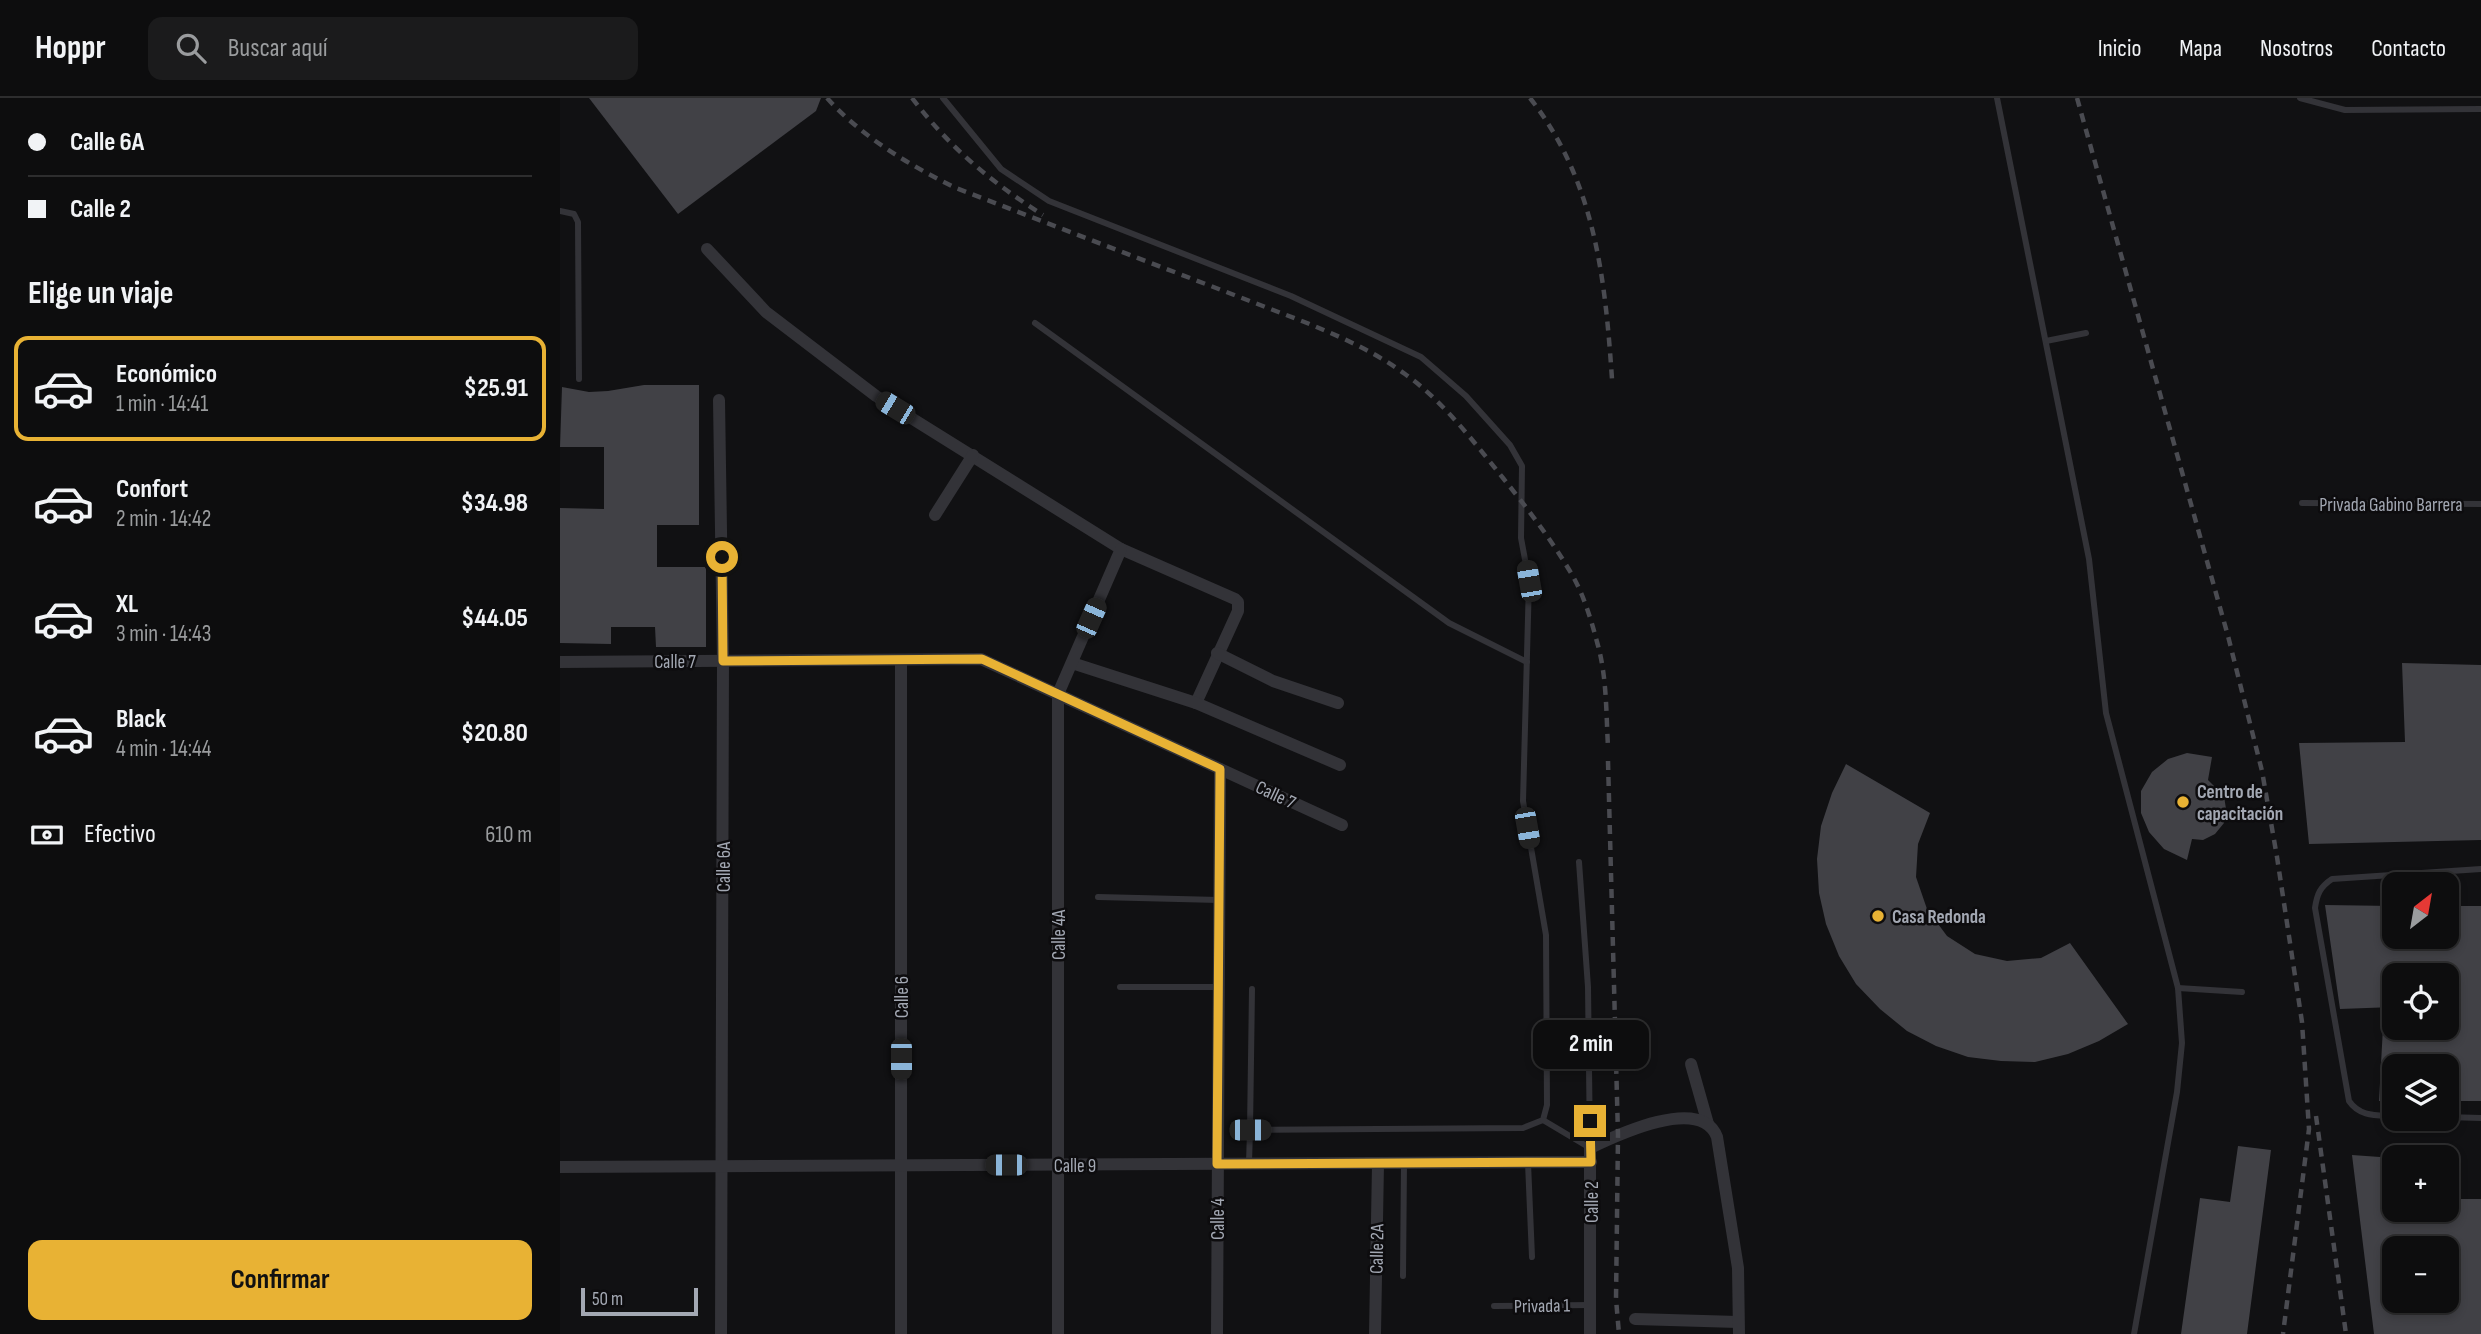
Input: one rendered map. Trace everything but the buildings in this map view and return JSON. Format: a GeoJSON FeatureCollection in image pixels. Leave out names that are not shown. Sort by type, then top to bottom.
{"type":"FeatureCollection","features":[{"type":"Feature","properties":{"kind":"street"},"geometry":{"type":"LineString","coordinates":[[707,249],[766,312],[876,396],[1121,549],[1235,599],[1238,602],[1238,611],[1196,703]]}},
{"type":"Feature","properties":{"kind":"street","name":"Calle 6A"},"geometry":{"type":"LineString","coordinates":[[719,400],[723,661],[721,1334]]}},
{"type":"Feature","properties":{"kind":"street"},"geometry":{"type":"LineString","coordinates":[[935,515],[973,455]]}},
{"type":"Feature","properties":{"kind":"street","name":"Calle 4A"},"geometry":{"type":"LineString","coordinates":[[1058,1334],[1058,694],[1121,549]]}},
{"type":"Feature","properties":{"kind":"street"},"geometry":{"type":"LineString","coordinates":[[1217,653],[1273,681],[1339,703]]}},
{"type":"Feature","properties":{"kind":"street","name":"Calle 7"},"geometry":{"type":"LineString","coordinates":[[560,662],[982,659],[1342,825]]}},
{"type":"Feature","properties":{"kind":"street","name":"Calle 6"},"geometry":{"type":"LineString","coordinates":[[901,660],[901,1334]]}},
{"type":"Feature","properties":{"kind":"street"},"geometry":{"type":"LineString","coordinates":[[1072,663],[1196,703],[1340,765]]}},
{"type":"Feature","properties":{"kind":"street","name":"Calle 4"},"geometry":{"type":"LineString","coordinates":[[1217,1334],[1220,769]]}},
{"type":"Feature","properties":{"kind":"street"},"geometry":{"type":"LineString","coordinates":[[1691,1064],[1708,1124]]}},
{"type":"Feature","properties":{"kind":"street"},"geometry":{"type":"LineString","coordinates":[[1590,1148],[1634,1128],[1672,1120],[1693,1119],[1708,1124],[1717,1137],[1738,1268],[1738,1328],[1635,1319]]}},
{"type":"Feature","properties":{"kind":"street","name":"Calle 2"},"geometry":{"type":"LineString","coordinates":[[1590,1148],[1590,1334]]}},
{"type":"Feature","properties":{"kind":"street","name":"Calle 9"},"geometry":{"type":"LineString","coordinates":[[560,1167],[1591,1162]]}},
{"type":"Feature","properties":{"kind":"street","name":"Calle 2A"},"geometry":{"type":"LineString","coordinates":[[1375,1334],[1378,1164]]}},
{"type":"Feature","properties":{"kind":"lane"},"geometry":{"type":"LineString","coordinates":[[943,98],[1001,169],[1049,201],[1291,296],[1421,357],[1466,396],[1510,445],[1522,466],[1521,537],[1529,581],[1523,801],[1546,935],[1546,1105],[1543,1120]]}},
{"type":"Feature","properties":{"kind":"lane"},"geometry":{"type":"LineString","coordinates":[[1997,98],[2089,559],[2106,713],[2178,988],[2182,1043],[2177,1092],[2134,1334]]}},
{"type":"Feature","properties":{"kind":"lane"},"geometry":{"type":"LineString","coordinates":[[2300,98],[2345,110],[2481,109]]}},
{"type":"Feature","properties":{"kind":"lane"},"geometry":{"type":"LineString","coordinates":[[560,211],[574,214],[578,222],[579,379]]}},
{"type":"Feature","properties":{"kind":"lane"},"geometry":{"type":"LineString","coordinates":[[1035,323],[1449,624],[1527,662]]}},
{"type":"Feature","properties":{"kind":"lane"},"geometry":{"type":"LineString","coordinates":[[2046,341],[2086,333]]}},
{"type":"Feature","properties":{"kind":"lane","name":"Privada Gabino Barrera"},"geometry":{"type":"LineString","coordinates":[[2302,503],[2481,504]]}},
{"type":"Feature","properties":{"kind":"lane","name":"Calle 2"},"geometry":{"type":"LineString","coordinates":[[1579,862],[1588,987],[1590,1148]]}},
{"type":"Feature","properties":{"kind":"lane"},"geometry":{"type":"LineString","coordinates":[[2382,1116],[2360,1112],[2349,1101],[2315,908],[2317,895],[2322,885],[2332,879],[2481,869]]}},
{"type":"Feature","properties":{"kind":"lane"},"geometry":{"type":"LineString","coordinates":[[1098,897],[1219,900]]}},
{"type":"Feature","properties":{"kind":"lane"},"geometry":{"type":"LineString","coordinates":[[1120,987],[1219,987]]}},
{"type":"Feature","properties":{"kind":"lane"},"geometry":{"type":"LineString","coordinates":[[2178,988],[2242,992]]}},
{"type":"Feature","properties":{"kind":"lane"},"geometry":{"type":"LineString","coordinates":[[1250,1164],[1252,989]]}},
{"type":"Feature","properties":{"kind":"lane"},"geometry":{"type":"LineString","coordinates":[[2459,1117],[2481,1118]]}},
{"type":"Feature","properties":{"kind":"lane"},"geometry":{"type":"LineString","coordinates":[[1250,1130],[1523,1128],[1543,1120]]}},
{"type":"Feature","properties":{"kind":"lane"},"geometry":{"type":"LineString","coordinates":[[1543,1120],[1590,1148]]}},
{"type":"Feature","properties":{"kind":"lane"},"geometry":{"type":"LineString","coordinates":[[1528,1163],[1532,1257]]}},
{"type":"Feature","properties":{"kind":"lane"},"geometry":{"type":"LineString","coordinates":[[1403,1276],[1404,1164]]}},
{"type":"Feature","properties":{"kind":"lane","name":"Privada 1"},"geometry":{"type":"LineString","coordinates":[[1494,1306],[1590,1305]]}},
{"type":"Feature","properties":{"kind":"railway"},"geometry":{"type":"LineString","coordinates":[[827,98],[871,138],[921,170],[956,188],[1320,328],[1382,359],[1419,385],[1457,423],[1503,478],[1547,536],[1575,581],[1589,615],[1603,668],[1608,747]]}},
{"type":"Feature","properties":{"kind":"railway"},"geometry":{"type":"LineString","coordinates":[[912,98],[941,133],[972,163],[1043,215]]}},
{"type":"Feature","properties":{"kind":"railway"},"geometry":{"type":"LineString","coordinates":[[1530,98],[1552,130],[1583,196],[1600,267],[1612,379]]}},
{"type":"Feature","properties":{"kind":"railway"},"geometry":{"type":"LineString","coordinates":[[2077,98],[2228,636],[2262,771],[2277,857],[2302,1022],[2309,1129],[2283,1334]]}},
{"type":"Feature","properties":{"kind":"railway"},"geometry":{"type":"LineString","coordinates":[[1608,761],[1618,1135],[1616,1299],[1619,1334]]}},
{"type":"Feature","properties":{"kind":"railway"},"geometry":{"type":"LineString","coordinates":[[2316,1116],[2346,1334]]}},
{"type":"Feature","properties":{"kind":"place","name":"Centro de capacitación"},"geometry":{"type":"Point","coordinates":[2183,802]}},
{"type":"Feature","properties":{"kind":"place","name":"Casa Redonda"},"geometry":{"type":"Point","coordinates":[1878,916]}},
{"type":"Feature","properties":{"kind":"route"},"geometry":{"type":"LineString","coordinates":[[722,557],[723,661],[982,659],[1220,769],[1217,1164],[1591,1162],[1590,1121]]}}]}
